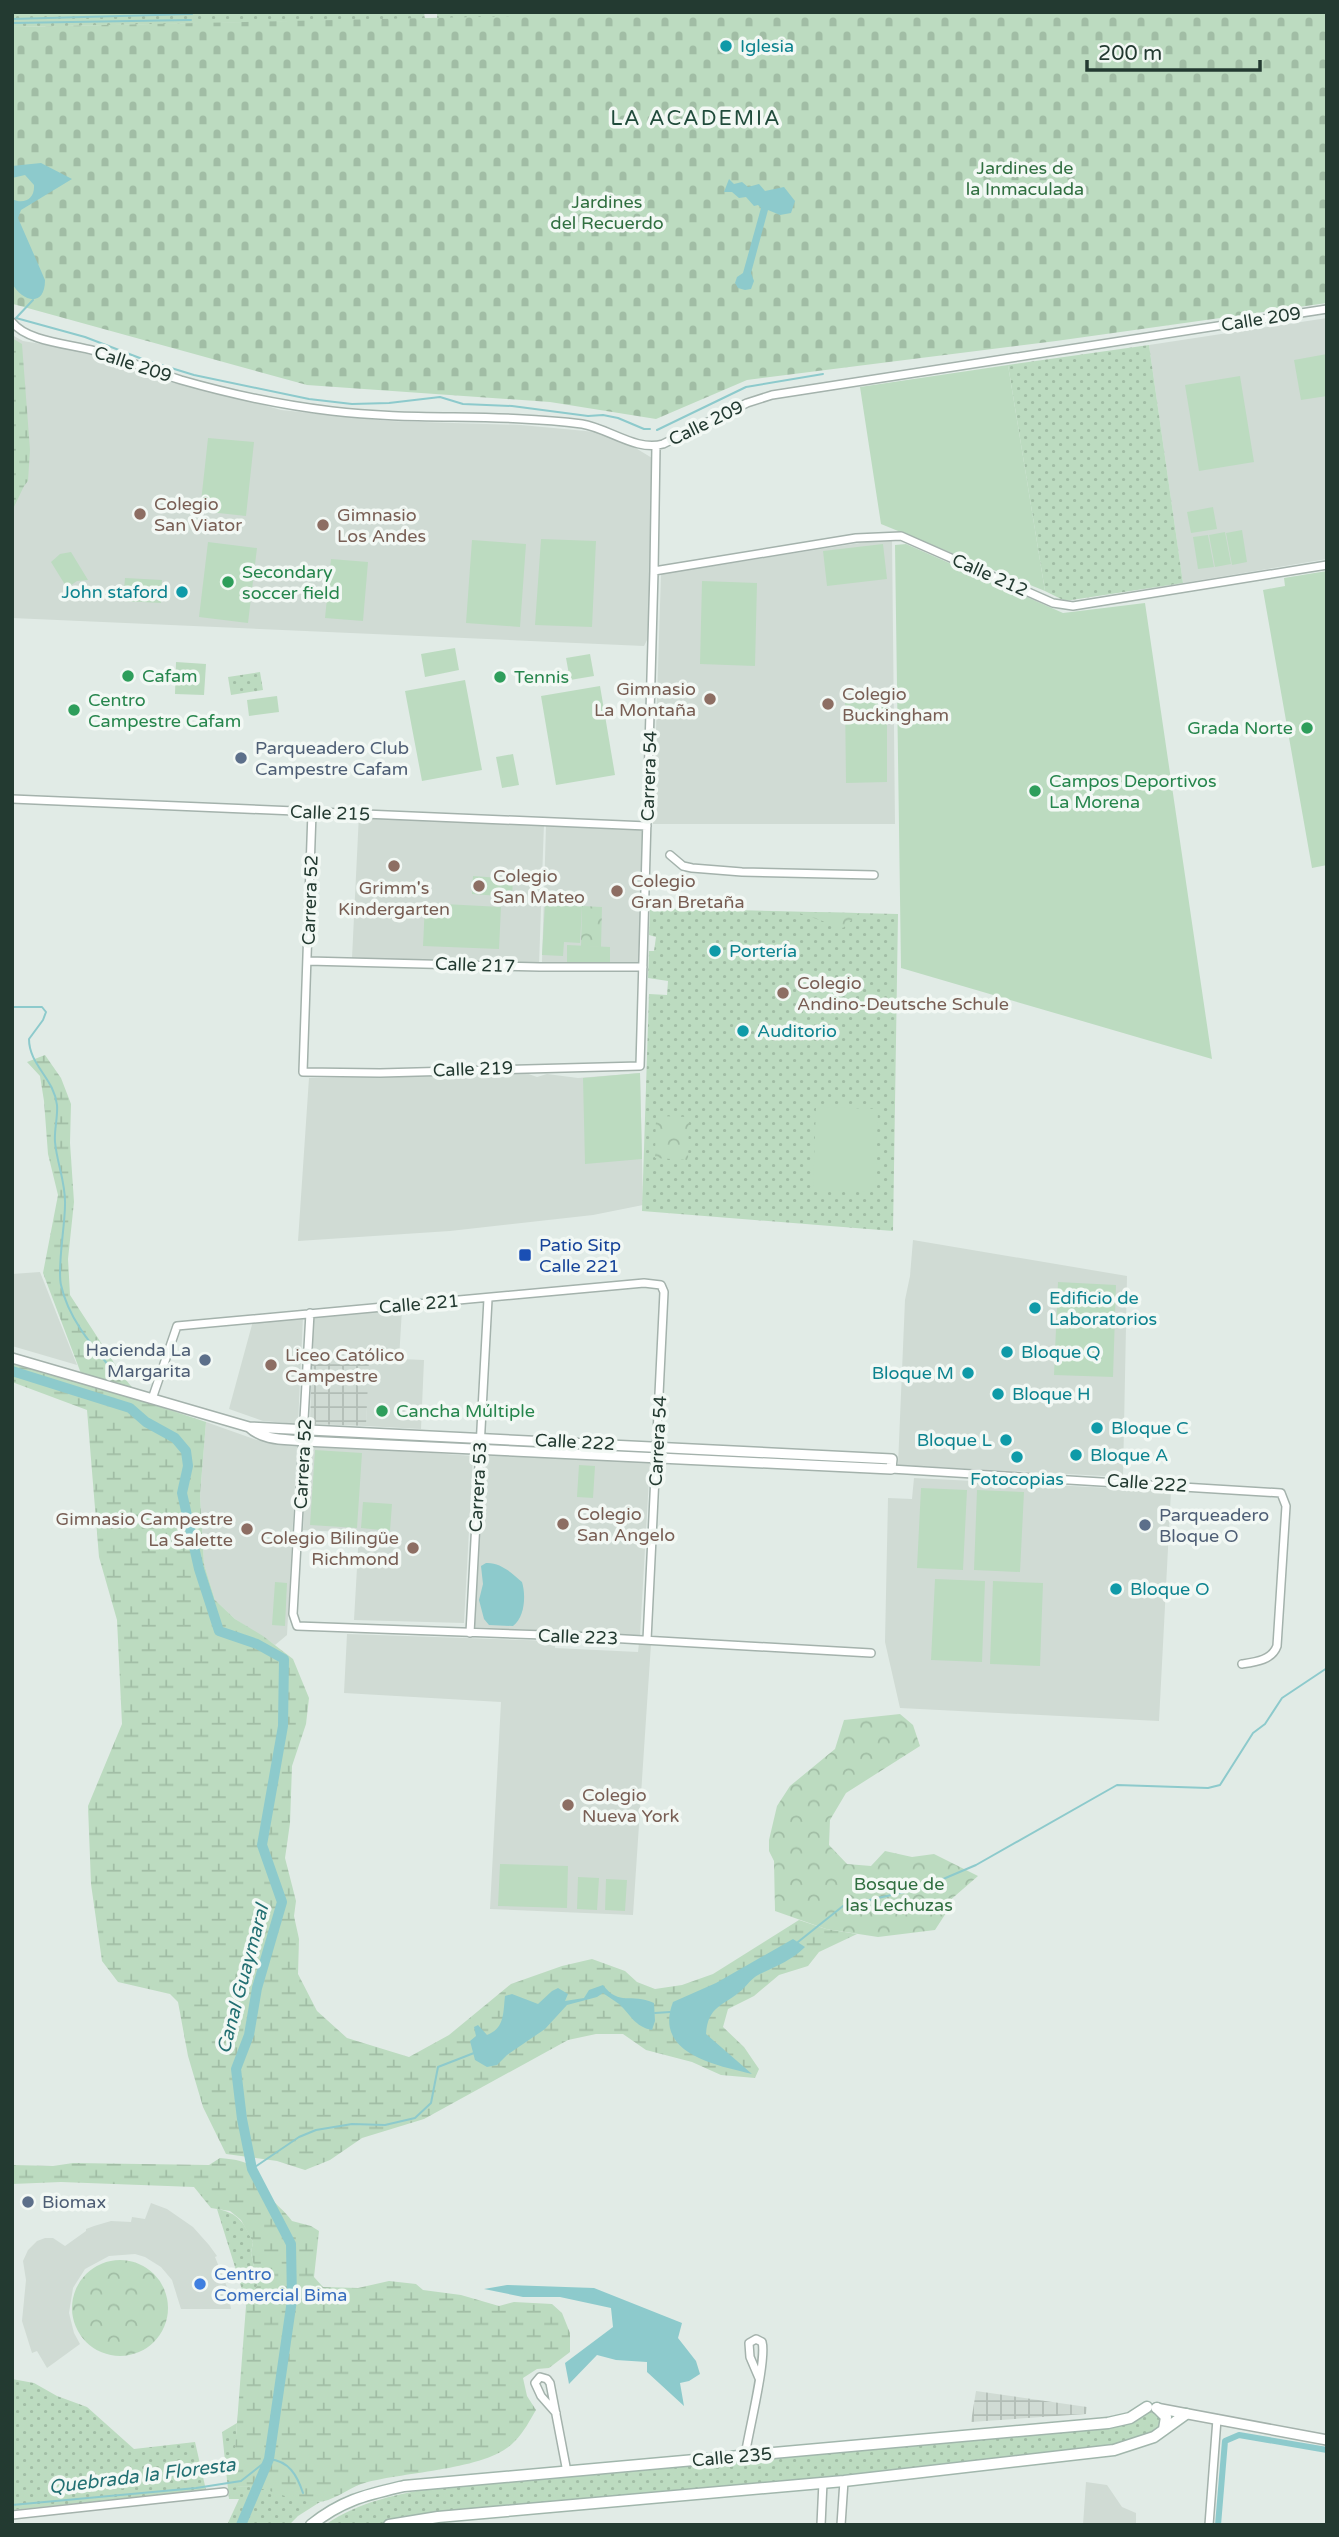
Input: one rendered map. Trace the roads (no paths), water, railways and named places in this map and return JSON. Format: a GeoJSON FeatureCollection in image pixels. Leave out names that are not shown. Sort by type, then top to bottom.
{"type":"FeatureCollection","features":[{"type":"Feature","properties":{"kind":"main road","name":"Calle 235"},"geometry":{"type":"LineString","coordinates":[[311,2525],[332,2508],[369,2494],[404,2486],[1108,2423],[1130,2418],[1152,2407]]}},
{"type":"Feature","properties":{"kind":"main road"},"geometry":{"type":"LineString","coordinates":[[1152,2407],[1166,2417],[1163,2430]]}},
{"type":"Feature","properties":{"kind":"main road","name":"Calle 235"},"geometry":{"type":"LineString","coordinates":[[389,2525],[844,2481],[1114,2451],[1145,2441],[1186,2413]]}},
{"type":"Feature","properties":{"kind":"street","name":"Calle 209"},"geometry":{"type":"LineString","coordinates":[[12,322],[23,333],[96,351],[182,380],[282,403],[336,411],[584,424],[642,445],[656,446],[747,403],[772,395],[1327,309]]}},
{"type":"Feature","properties":{"kind":"street","name":"Carrera 54"},"geometry":{"type":"LineString","coordinates":[[641,1064],[656,446]]}},
{"type":"Feature","properties":{"kind":"street","name":"Calle 212"},"geometry":{"type":"LineString","coordinates":[[654,571],[856,538],[891,535],[901,536],[1053,603],[1073,606],[1327,565]]}},
{"type":"Feature","properties":{"kind":"street","name":"Calle 215"},"geometry":{"type":"LineString","coordinates":[[12,799],[647,827]]}},
{"type":"Feature","properties":{"kind":"street","name":"Carrera 52"},"geometry":{"type":"LineString","coordinates":[[303,1072],[312,812]]}},
{"type":"Feature","properties":{"kind":"street"},"geometry":{"type":"LineString","coordinates":[[670,855],[682,866],[692,868],[874,875]]}},
{"type":"Feature","properties":{"kind":"street","name":"Calle 217"},"geometry":{"type":"LineString","coordinates":[[308,961],[643,967]]}},
{"type":"Feature","properties":{"kind":"street","name":"Calle 219"},"geometry":{"type":"LineString","coordinates":[[303,1072],[380,1073],[641,1064]]}},
{"type":"Feature","properties":{"kind":"street","name":"Calle 221"},"geometry":{"type":"LineString","coordinates":[[152,1399],[177,1326],[644,1283],[661,1285]]}},
{"type":"Feature","properties":{"kind":"street","name":"Carrera 54"},"geometry":{"type":"LineString","coordinates":[[647,1640],[664,1292],[661,1285]]}},
{"type":"Feature","properties":{"kind":"street","name":"Carrera 53"},"geometry":{"type":"LineString","coordinates":[[470,1633],[488,1298]]}},
{"type":"Feature","properties":{"kind":"street","name":"Carrera 52"},"geometry":{"type":"LineString","coordinates":[[293,1614],[310,1313]]}},
{"type":"Feature","properties":{"kind":"street","name":"Calle 222"},"geometry":{"type":"LineString","coordinates":[[12,1358],[249,1427],[657,1446],[1277,1491],[1282,1493],[1286,1506],[1276,1651],[1267,1658],[1242,1664]]}},
{"type":"Feature","properties":{"kind":"street","name":"Calle 222"},"geometry":{"type":"LineString","coordinates":[[249,1427],[257,1434],[272,1438],[304,1441],[656,1459],[891,1464]]}},
{"type":"Feature","properties":{"kind":"street","name":"Calle 223"},"geometry":{"type":"LineString","coordinates":[[293,1614],[297,1626],[302,1627],[647,1640],[871,1653]]}},
{"type":"Feature","properties":{"kind":"street"},"geometry":{"type":"LineString","coordinates":[[744,2456],[759,2378],[764,2347],[762,2342],[756,2339],[749,2343],[749,2351],[759,2378]]}},
{"type":"Feature","properties":{"kind":"street"},"geometry":{"type":"LineString","coordinates":[[556,2413],[538,2391],[535,2383],[540,2377],[550,2383],[556,2413],[567,2472]]}},
{"type":"Feature","properties":{"kind":"street"},"geometry":{"type":"LineString","coordinates":[[1152,2407],[1327,2440]]}},
{"type":"Feature","properties":{"kind":"street"},"geometry":{"type":"LineString","coordinates":[[1209,2525],[1217,2419]]}},
{"type":"Feature","properties":{"kind":"street"},"geometry":{"type":"LineString","coordinates":[[841,2525],[844,2481]]}},
{"type":"Feature","properties":{"kind":"street"},"geometry":{"type":"LineString","coordinates":[[821,2525],[823,2482]]}},
{"type":"Feature","properties":{"kind":"street"},"geometry":{"type":"LineString","coordinates":[[12,2515],[224,2492]]}},
{"type":"Feature","properties":{"kind":"water"},"geometry":{"type":"Polygon","coordinates":[[[41,163],[72,179],[21,210],[18,218],[45,280],[41,295],[32,299],[21,294],[12,283],[12,199],[28,199],[33,194],[34,185],[25,175],[12,178],[12,166],[41,163]]]}},
{"type":"Feature","properties":{"kind":"water"},"geometry":{"type":"Polygon","coordinates":[[[729,179],[734,184],[742,182],[748,187],[759,184],[765,191],[784,187],[795,201],[791,213],[780,215],[768,210],[751,273],[754,281],[751,289],[738,288],[735,283],[737,277],[743,273],[761,208],[754,206],[746,197],[739,198],[732,192],[724,192],[729,179]]]}},
{"type":"Feature","properties":{"kind":"water"},"geometry":{"type":"Polygon","coordinates":[[[486,1563],[501,1566],[522,1582],[524,1605],[513,1626],[489,1625],[484,1619],[479,1600],[483,1584],[481,1566],[486,1563]]]}},
{"type":"Feature","properties":{"kind":"water"},"geometry":{"type":"Polygon","coordinates":[[[793,1939],[805,1947],[789,1960],[753,1978],[742,1990],[718,2007],[707,2024],[706,2034],[752,2074],[706,2061],[680,2045],[672,2034],[669,2020],[673,2002],[716,1983],[793,1939]]]}},
{"type":"Feature","properties":{"kind":"water"},"geometry":{"type":"Polygon","coordinates":[[[603,1985],[615,1996],[654,2003],[655,2021],[652,2030],[637,2023],[619,2004],[603,1993],[567,2005],[545,2029],[497,2065],[487,2067],[475,2060],[470,2041],[476,2036],[474,2027],[478,2025],[487,2035],[497,2028],[502,2019],[505,1996],[512,1994],[538,2004],[558,1988],[568,1994],[565,2001],[584,1998],[589,1990],[603,1985]]]}},
{"type":"Feature","properties":{"kind":"water"},"geometry":{"type":"Polygon","coordinates":[[[507,2285],[594,2288],[682,2323],[678,2338],[696,2361],[700,2374],[680,2383],[684,2406],[647,2372],[647,2362],[616,2360],[597,2355],[569,2384],[565,2363],[613,2327],[611,2308],[560,2297],[523,2297],[484,2289],[507,2285]]]}},
{"type":"Feature","properties":{"kind":"waterway"},"geometry":{"type":"LineString","coordinates":[[12,19],[192,14]]}},
{"type":"Feature","properties":{"kind":"waterway"},"geometry":{"type":"LineString","coordinates":[[12,23],[191,20]]}},
{"type":"Feature","properties":{"kind":"waterway"},"geometry":{"type":"LineString","coordinates":[[33,300],[16,318],[85,337],[194,375],[309,399],[352,404],[440,397],[463,404],[512,406],[588,416],[603,415],[650,429]]}},
{"type":"Feature","properties":{"kind":"waterway"},"geometry":{"type":"LineString","coordinates":[[657,430],[746,387],[823,374]]}},
{"type":"Feature","properties":{"kind":"waterway"},"geometry":{"type":"LineString","coordinates":[[12,1007],[42,1007],[46,1012],[29,1039],[33,1056],[55,1095],[57,1105],[55,1142],[65,1197],[61,1285],[77,1324],[120,1379]]}},
{"type":"Feature","properties":{"kind":"waterway","name":"Canal Guaymaral"},"geometry":{"type":"LineString","coordinates":[[12,1371],[130,1408],[146,1422],[175,1438],[186,1451],[188,1466],[182,1493],[199,1569],[219,1631],[257,1644],[284,1659],[283,1726],[262,1845],[282,1902],[257,1988],[249,2035],[236,2069],[252,2169],[291,2244],[292,2300],[269,2459],[241,2525]]}},
{"type":"Feature","properties":{"kind":"waterway"},"geometry":{"type":"LineString","coordinates":[[798,1942],[843,1906],[922,1888],[976,1865],[1117,1785],[1208,1788],[1220,1785],[1253,1733],[1265,1724],[1282,1698],[1327,1668]]}},
{"type":"Feature","properties":{"kind":"waterway"},"geometry":{"type":"LineString","coordinates":[[655,2013],[670,2012]]}},
{"type":"Feature","properties":{"kind":"waterway"},"geometry":{"type":"LineString","coordinates":[[252,2169],[299,2137],[316,2130],[352,2124],[385,2125],[415,2118],[431,2103],[438,2067],[474,2053]]}},
{"type":"Feature","properties":{"kind":"waterway"},"geometry":{"type":"LineString","coordinates":[[1218,2525],[1225,2441],[1239,2435],[1327,2450]]}},
{"type":"Feature","properties":{"kind":"waterway","name":"Quebrada la Floresta"},"geometry":{"type":"LineString","coordinates":[[12,2505],[196,2488],[241,2481],[269,2459],[287,2466],[298,2480],[303,2493]]}},
{"type":"Feature","properties":{"kind":"place","name":"Iglesia"},"geometry":{"type":"Point","coordinates":[726,46]}},
{"type":"Feature","properties":{"kind":"place","name":"Colegio San Viator"},"geometry":{"type":"Point","coordinates":[140,514]}},
{"type":"Feature","properties":{"kind":"place","name":"Gimnasio Los Andes"},"geometry":{"type":"Point","coordinates":[323,525]}},
{"type":"Feature","properties":{"kind":"place","name":"Secondary soccer field"},"geometry":{"type":"Point","coordinates":[228,582]}},
{"type":"Feature","properties":{"kind":"place","name":"John staford"},"geometry":{"type":"Point","coordinates":[182,592]}},
{"type":"Feature","properties":{"kind":"place","name":"Cafam"},"geometry":{"type":"Point","coordinates":[128,676]}},
{"type":"Feature","properties":{"kind":"place","name":"Tennis"},"geometry":{"type":"Point","coordinates":[500,677]}},
{"type":"Feature","properties":{"kind":"place","name":"Gimnasio La Montaña"},"geometry":{"type":"Point","coordinates":[710,699]}},
{"type":"Feature","properties":{"kind":"place","name":"Colegio Buckingham"},"geometry":{"type":"Point","coordinates":[828,704]}},
{"type":"Feature","properties":{"kind":"place","name":"Centro Campestre Cafam"},"geometry":{"type":"Point","coordinates":[74,710]}},
{"type":"Feature","properties":{"kind":"place","name":"Grada Norte"},"geometry":{"type":"Point","coordinates":[1307,728]}},
{"type":"Feature","properties":{"kind":"place","name":"Parqueadero Club Campestre Cafam"},"geometry":{"type":"Point","coordinates":[241,758]}},
{"type":"Feature","properties":{"kind":"place","name":"Campos Deportivos La Morena"},"geometry":{"type":"Point","coordinates":[1035,791]}},
{"type":"Feature","properties":{"kind":"place","name":"Grimm's Kindergarten"},"geometry":{"type":"Point","coordinates":[394,866]}},
{"type":"Feature","properties":{"kind":"place","name":"Colegio San Mateo"},"geometry":{"type":"Point","coordinates":[479,886]}},
{"type":"Feature","properties":{"kind":"place","name":"Colegio Gran Bretaña"},"geometry":{"type":"Point","coordinates":[617,891]}},
{"type":"Feature","properties":{"kind":"place","name":"Portería"},"geometry":{"type":"Point","coordinates":[715,951]}},
{"type":"Feature","properties":{"kind":"place","name":"Colegio Andino-Deutsche Schule"},"geometry":{"type":"Point","coordinates":[783,993]}},
{"type":"Feature","properties":{"kind":"place","name":"Auditorio"},"geometry":{"type":"Point","coordinates":[743,1031]}},
{"type":"Feature","properties":{"kind":"place","name":"Patio Sitp Calle 221"},"geometry":{"type":"Point","coordinates":[525,1255]}},
{"type":"Feature","properties":{"kind":"place","name":"Edificio de Laboratorios"},"geometry":{"type":"Point","coordinates":[1035,1308]}},
{"type":"Feature","properties":{"kind":"place","name":"Bloque Q"},"geometry":{"type":"Point","coordinates":[1007,1352]}},
{"type":"Feature","properties":{"kind":"place","name":"Hacienda La Margarita"},"geometry":{"type":"Point","coordinates":[205,1360]}},
{"type":"Feature","properties":{"kind":"place","name":"Liceo Católico Campestre"},"geometry":{"type":"Point","coordinates":[271,1365]}},
{"type":"Feature","properties":{"kind":"place","name":"Bloque M"},"geometry":{"type":"Point","coordinates":[968,1373]}},
{"type":"Feature","properties":{"kind":"place","name":"Bloque H"},"geometry":{"type":"Point","coordinates":[998,1394]}},
{"type":"Feature","properties":{"kind":"place","name":"Cancha Múltiple"},"geometry":{"type":"Point","coordinates":[382,1411]}},
{"type":"Feature","properties":{"kind":"place","name":"Bloque C"},"geometry":{"type":"Point","coordinates":[1097,1428]}},
{"type":"Feature","properties":{"kind":"place","name":"Bloque L"},"geometry":{"type":"Point","coordinates":[1006,1440]}},
{"type":"Feature","properties":{"kind":"place","name":"Bloque A"},"geometry":{"type":"Point","coordinates":[1076,1455]}},
{"type":"Feature","properties":{"kind":"place","name":"Fotocopias"},"geometry":{"type":"Point","coordinates":[1017,1457]}},
{"type":"Feature","properties":{"kind":"place","name":"Colegio San Angelo"},"geometry":{"type":"Point","coordinates":[563,1524]}},
{"type":"Feature","properties":{"kind":"place","name":"Parqueadero Bloque O"},"geometry":{"type":"Point","coordinates":[1145,1525]}},
{"type":"Feature","properties":{"kind":"place","name":"Gimnasio Campestre La Salette"},"geometry":{"type":"Point","coordinates":[247,1529]}},
{"type":"Feature","properties":{"kind":"place","name":"Colegio Bilingüe Richmond"},"geometry":{"type":"Point","coordinates":[413,1548]}},
{"type":"Feature","properties":{"kind":"place","name":"Bloque O"},"geometry":{"type":"Point","coordinates":[1116,1589]}},
{"type":"Feature","properties":{"kind":"place","name":"Colegio Nueva York"},"geometry":{"type":"Point","coordinates":[568,1805]}},
{"type":"Feature","properties":{"kind":"place","name":"Biomax"},"geometry":{"type":"Point","coordinates":[28,2202]}},
{"type":"Feature","properties":{"kind":"place","name":"Centro Comercial Bima"},"geometry":{"type":"Point","coordinates":[200,2284]}},
{"type":"Feature","properties":{"kind":"district","name":"LA ACADEMIA"},"geometry":{"type":"Point","coordinates":[696,118]}},
{"type":"Feature","properties":{"kind":"park label","name":"Jardines de la Inmaculada"},"geometry":{"type":"Point","coordinates":[1025,178]}},
{"type":"Feature","properties":{"kind":"park label","name":"Jardines del Recuerdo"},"geometry":{"type":"Point","coordinates":[607,212]}},
{"type":"Feature","properties":{"kind":"park label","name":"Bosque de las Lechuzas"},"geometry":{"type":"Point","coordinates":[899,1894]}}]}
